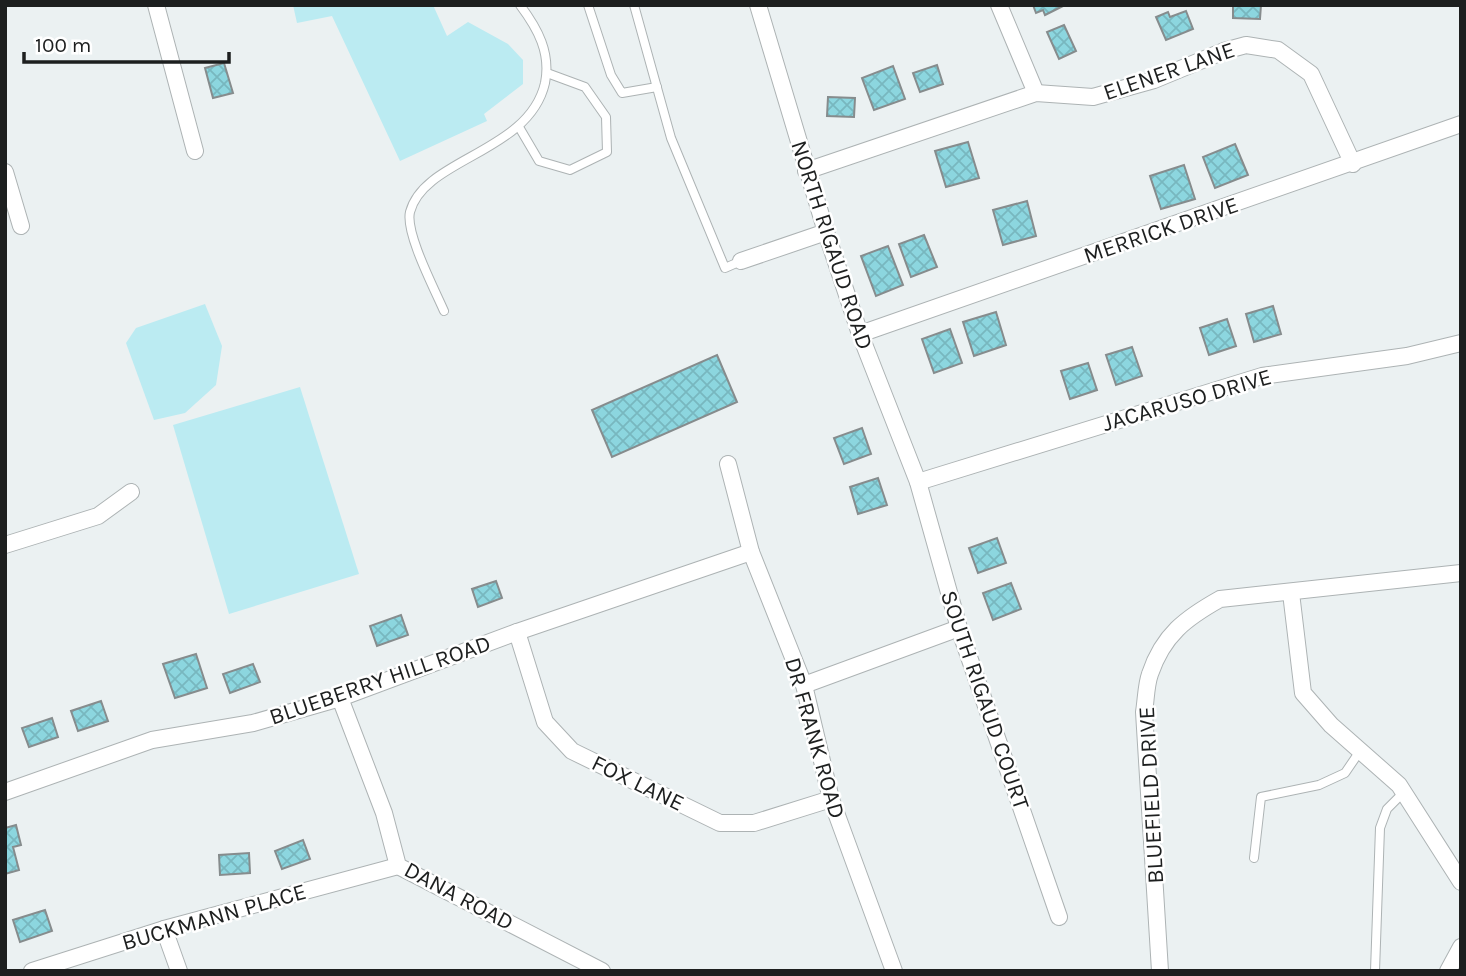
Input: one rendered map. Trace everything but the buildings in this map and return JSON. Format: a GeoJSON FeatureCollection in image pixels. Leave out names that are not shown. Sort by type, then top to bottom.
{"type":"FeatureCollection","features":[{"type":"Feature","properties":{"kind":"street"},"geometry":{"type":"LineString","coordinates":[[156,5],[195,152]]}},
{"type":"Feature","properties":{"kind":"street","name":"NORTH RIGAUD ROAD"},"geometry":{"type":"LineString","coordinates":[[758,5],[806,172],[860,334],[918,482]]}},
{"type":"Feature","properties":{"kind":"street"},"geometry":{"type":"LineString","coordinates":[[999,5],[1036,93]]}},
{"type":"Feature","properties":{"kind":"street","name":"ELENER LANE"},"geometry":{"type":"LineString","coordinates":[[806,172],[1036,93],[1093,97],[1154,80],[1246,45],[1278,50],[1311,74],[1353,164]]}},
{"type":"Feature","properties":{"kind":"street","name":"MERRICK DRIVE"},"geometry":{"type":"LineString","coordinates":[[860,334],[1353,164],[1461,124]]}},
{"type":"Feature","properties":{"kind":"street"},"geometry":{"type":"LineString","coordinates":[[5,172],[21,226]]}},
{"type":"Feature","properties":{"kind":"street"},"geometry":{"type":"LineString","coordinates":[[741,261],[827,232]]}},
{"type":"Feature","properties":{"kind":"street","name":"JACARUSO DRIVE"},"geometry":{"type":"LineString","coordinates":[[918,482],[1262,376],[1407,356],[1461,343]]}},
{"type":"Feature","properties":{"kind":"street","name":"DR FRANK ROAD"},"geometry":{"type":"LineString","coordinates":[[728,464],[751,552],[804,685],[831,799],[894,971]]}},
{"type":"Feature","properties":{"kind":"street","name":"SOUTH RIGAUD COURT"},"geometry":{"type":"LineString","coordinates":[[918,482],[959,628],[1059,916]]}},
{"type":"Feature","properties":{"kind":"street"},"geometry":{"type":"LineString","coordinates":[[5,545],[98,516],[131,492]]}},
{"type":"Feature","properties":{"kind":"street","name":"BLUEBERRY HILL ROAD"},"geometry":{"type":"LineString","coordinates":[[5,792],[152,740],[253,723],[340,698],[517,632],[751,552]]}},
{"type":"Feature","properties":{"kind":"street","name":"BLUEFIELD DRIVE"},"geometry":{"type":"LineString","coordinates":[[1160,971],[1144,712],[1150,674],[1167,639],[1189,616],[1220,599],[1461,573]]}},
{"type":"Feature","properties":{"kind":"street"},"geometry":{"type":"LineString","coordinates":[[1291,593],[1303,693],[1331,725],[1399,785],[1461,882]]}},
{"type":"Feature","properties":{"kind":"street"},"geometry":{"type":"LineString","coordinates":[[804,685],[959,628]]}},
{"type":"Feature","properties":{"kind":"street","name":"FOX LANE"},"geometry":{"type":"LineString","coordinates":[[517,632],[545,722],[572,751],[720,823],[754,823],[831,799]]}},
{"type":"Feature","properties":{"kind":"street","name":"DANA ROAD"},"geometry":{"type":"LineString","coordinates":[[340,698],[384,813],[398,866],[602,971]]}},
{"type":"Feature","properties":{"kind":"street","name":"BUCKMANN PLACE"},"geometry":{"type":"LineString","coordinates":[[32,971],[164,929],[398,866]]}},
{"type":"Feature","properties":{"kind":"street"},"geometry":{"type":"LineString","coordinates":[[164,929],[179,971]]}},
{"type":"Feature","properties":{"kind":"street"},"geometry":{"type":"LineString","coordinates":[[1448,971],[1461,947]]}},
{"type":"Feature","properties":{"kind":"lane"},"geometry":{"type":"LineString","coordinates":[[444,312],[412,237],[410,212],[422,190],[519,127],[532,112],[547,73],[543,43],[534,23],[520,5]]}},
{"type":"Feature","properties":{"kind":"lane"},"geometry":{"type":"LineString","coordinates":[[588,5],[611,75],[622,93],[657,87]]}},
{"type":"Feature","properties":{"kind":"lane"},"geometry":{"type":"LineString","coordinates":[[634,5],[671,138],[725,268],[741,261]]}},
{"type":"Feature","properties":{"kind":"lane"},"geometry":{"type":"LineString","coordinates":[[519,127],[539,160],[570,170],[607,152],[606,117],[585,87],[547,73]]}},
{"type":"Feature","properties":{"kind":"lane"},"geometry":{"type":"LineString","coordinates":[[1254,858],[1261,797],[1319,785],[1345,773],[1360,751]]}},
{"type":"Feature","properties":{"kind":"lane"},"geometry":{"type":"LineString","coordinates":[[1375,971],[1380,828],[1387,809],[1404,792]]}},
{"type":"Feature","properties":{"kind":"shaded area"},"geometry":{"type":"Polygon","coordinates":[[[293,5],[433,5],[447,36],[468,22],[508,44],[523,60],[523,84],[484,114],[487,121],[400,161],[332,16],[297,23],[293,5]]]}},
{"type":"Feature","properties":{"kind":"shaded area"},"geometry":{"type":"Polygon","coordinates":[[[205,304],[222,346],[216,385],[185,413],[154,420],[126,343],[136,328],[205,304]]]}},
{"type":"Feature","properties":{"kind":"shaded area"},"geometry":{"type":"Polygon","coordinates":[[[300,387],[359,574],[229,614],[173,425],[300,387]]]}}]}
